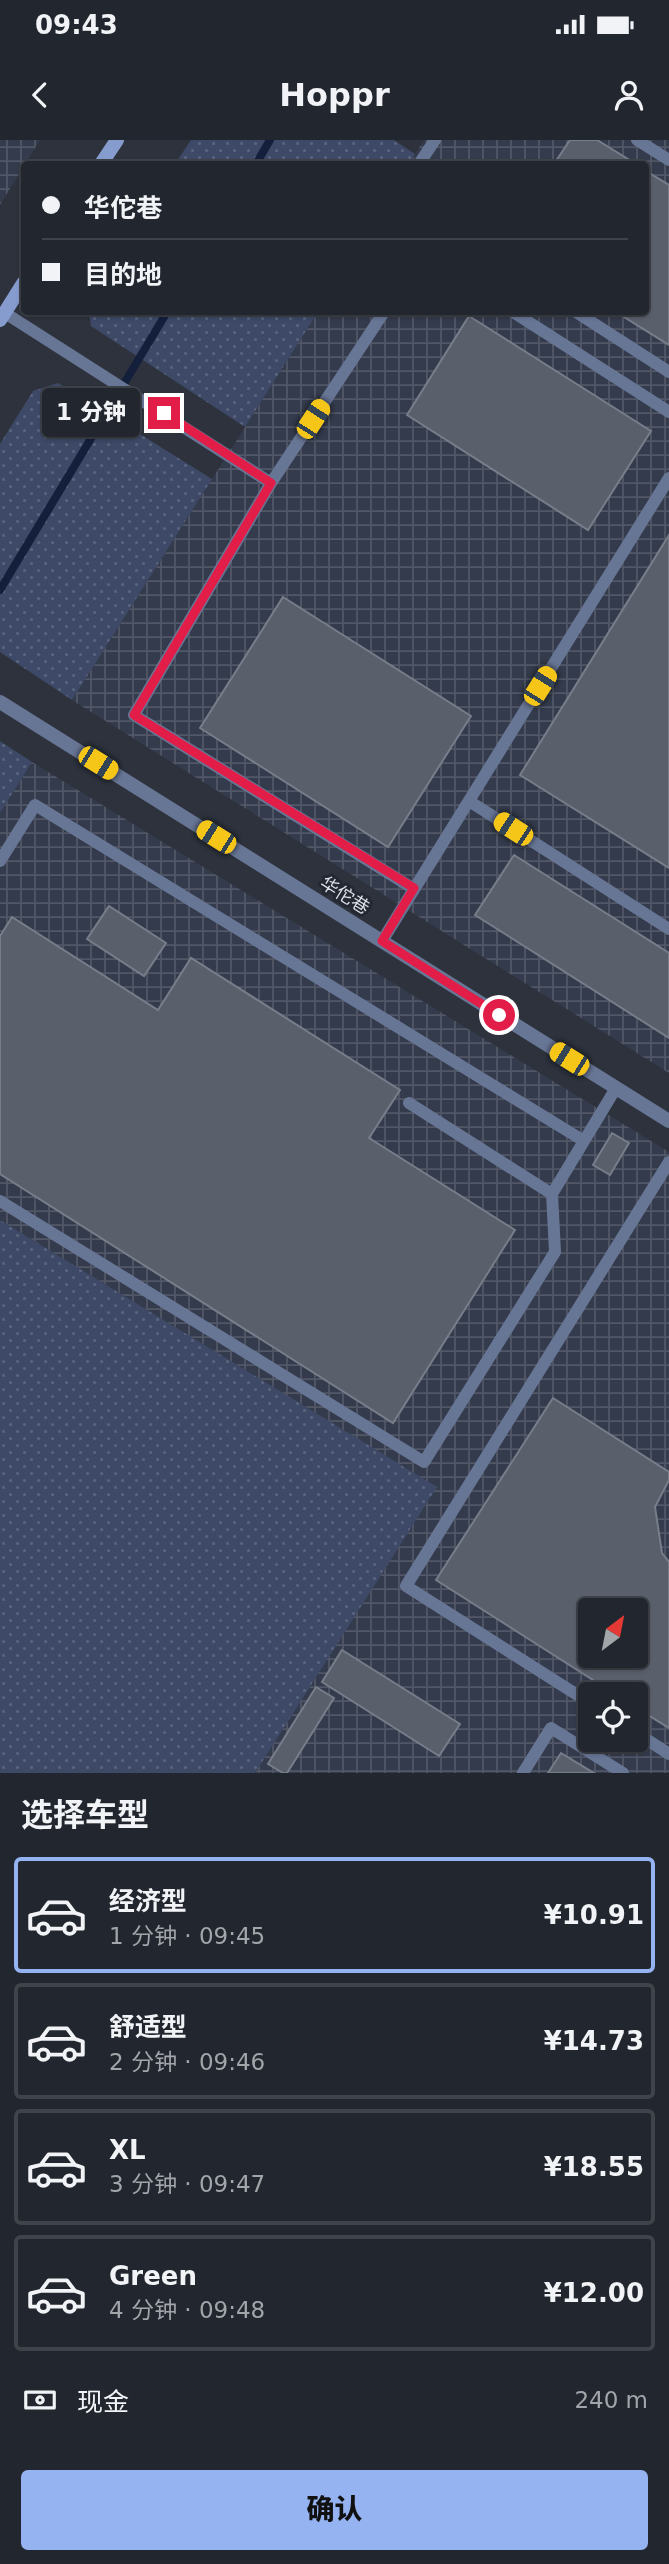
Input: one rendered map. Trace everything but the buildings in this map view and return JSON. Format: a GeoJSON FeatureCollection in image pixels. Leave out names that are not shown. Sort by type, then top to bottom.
{"type":"FeatureCollection","features":[{"type":"Feature","properties":{"kind":"street"},"geometry":{"type":"LineString","coordinates":[[103,161],[117,140]]}},
{"type":"Feature","properties":{"kind":"street"},"geometry":{"type":"LineString","coordinates":[[2,316],[21,287]]}},
{"type":"Feature","properties":{"kind":"street","name":"华佗巷"},"geometry":{"type":"LineString","coordinates":[[0,702],[669,1121]]}},
{"type":"Feature","properties":{"kind":"lane"},"geometry":{"type":"LineString","coordinates":[[421,161],[435,140]]}},
{"type":"Feature","properties":{"kind":"lane"},"geometry":{"type":"LineString","coordinates":[[637,140],[669,160]]}},
{"type":"Feature","properties":{"kind":"lane"},"geometry":{"type":"LineString","coordinates":[[382,315],[271,483],[134,715],[414,888]]}},
{"type":"Feature","properties":{"kind":"lane"},"geometry":{"type":"LineString","coordinates":[[518,315],[669,412]]}},
{"type":"Feature","properties":{"kind":"lane"},"geometry":{"type":"LineString","coordinates":[[581,315],[669,372]]}},
{"type":"Feature","properties":{"kind":"lane"},"geometry":{"type":"LineString","coordinates":[[2,316],[78,357],[271,483]]}},
{"type":"Feature","properties":{"kind":"lane"},"geometry":{"type":"LineString","coordinates":[[382,941],[669,478]]}},
{"type":"Feature","properties":{"kind":"lane"},"geometry":{"type":"LineString","coordinates":[[469,801],[669,929]]}},
{"type":"Feature","properties":{"kind":"lane"},"geometry":{"type":"LineString","coordinates":[[0,861],[35,805],[584,1141]]}},
{"type":"Feature","properties":{"kind":"lane"},"geometry":{"type":"LineString","coordinates":[[0,1201],[424,1462],[555,1252],[552,1195],[616,1088]]}},
{"type":"Feature","properties":{"kind":"lane"},"geometry":{"type":"LineString","coordinates":[[409,1103],[552,1195]]}},
{"type":"Feature","properties":{"kind":"lane"},"geometry":{"type":"LineString","coordinates":[[578,1695],[406,1586],[664,1180],[669,1162]]}},
{"type":"Feature","properties":{"kind":"lane"},"geometry":{"type":"LineString","coordinates":[[523,1773],[551,1728],[623,1773]]}},
{"type":"Feature","properties":{"kind":"lane"},"geometry":{"type":"LineString","coordinates":[[648,1740],[669,1754]]}},
{"type":"Feature","properties":{"kind":"shaded area"},"geometry":{"type":"Polygon","coordinates":[[[0,140],[40,140],[27,161],[21,161],[21,171],[0,205],[0,140]]]}},
{"type":"Feature","properties":{"kind":"shaded area"},"geometry":{"type":"Polygon","coordinates":[[[191,140],[394,140],[415,154],[411,161],[177,161],[191,140]]]}},
{"type":"Feature","properties":{"kind":"shaded area"},"geometry":{"type":"Polygon","coordinates":[[[424,140],[669,140],[669,1073],[72,700],[316,315],[649,315],[649,161],[411,161],[424,140]]]}},
{"type":"Feature","properties":{"kind":"shaded area"},"geometry":{"type":"Polygon","coordinates":[[[89,315],[316,315],[245,427],[91,326],[89,315]]]}},
{"type":"Feature","properties":{"kind":"shaded area"},"geometry":{"type":"Polygon","coordinates":[[[58,383],[212,479],[72,700],[0,652],[0,444],[33,391],[58,383]]]}},
{"type":"Feature","properties":{"kind":"shaded area"},"geometry":{"type":"Polygon","coordinates":[[[0,741],[32,762],[0,813],[0,741]]]}},
{"type":"Feature","properties":{"kind":"shaded area"},"geometry":{"type":"Polygon","coordinates":[[[32,762],[669,1152],[669,1773],[255,1773],[436,1487],[0,1220],[0,813],[32,762]]]}},
{"type":"Feature","properties":{"kind":"shaded area"},"geometry":{"type":"Polygon","coordinates":[[[0,1220],[437,1487],[255,1773],[0,1773],[0,1220]]]}},
{"type":"Feature","properties":{"kind":"waterway"},"geometry":{"type":"LineString","coordinates":[[258,161],[270,140]]}},
{"type":"Feature","properties":{"kind":"waterway"},"geometry":{"type":"LineString","coordinates":[[0,590],[165,315]]}},
{"type":"Feature","properties":{"kind":"route"},"geometry":{"type":"LineString","coordinates":[[164,413],[271,483],[134,715],[414,888],[382,941],[499,1015]]}}]}
